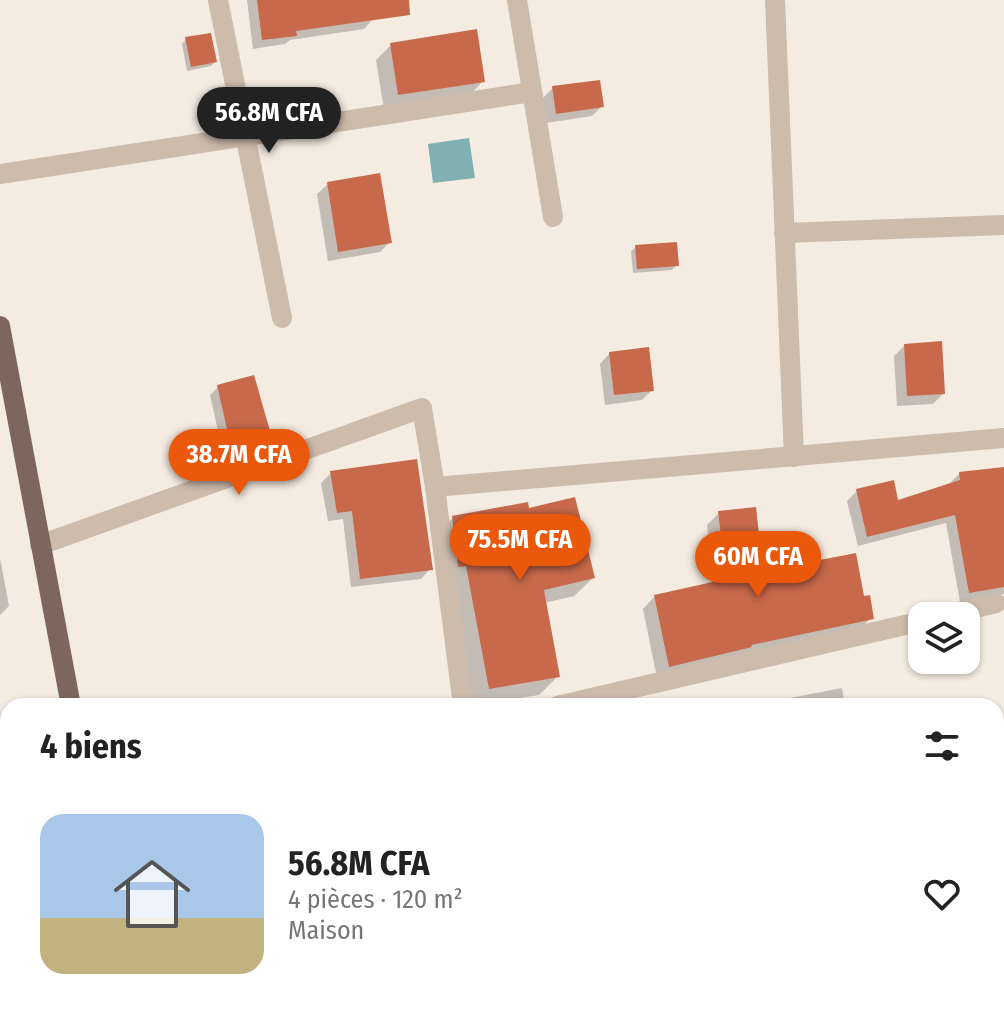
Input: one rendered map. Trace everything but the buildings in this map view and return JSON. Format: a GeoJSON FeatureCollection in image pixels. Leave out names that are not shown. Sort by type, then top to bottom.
{"type":"FeatureCollection","features":[{"type":"Feature","properties":{"kind":"main road"},"geometry":{"type":"LineString","coordinates":[[0,326],[69,698]]}},
{"type":"Feature","properties":{"kind":"street"},"geometry":{"type":"LineString","coordinates":[[218,0],[282,318]]}},
{"type":"Feature","properties":{"kind":"street"},"geometry":{"type":"LineString","coordinates":[[517,0],[553,217]]}},
{"type":"Feature","properties":{"kind":"street"},"geometry":{"type":"LineString","coordinates":[[775,0],[794,457]]}},
{"type":"Feature","properties":{"kind":"street"},"geometry":{"type":"LineString","coordinates":[[0,174],[532,92]]}},
{"type":"Feature","properties":{"kind":"street"},"geometry":{"type":"LineString","coordinates":[[784,233],[1004,225]]}},
{"type":"Feature","properties":{"kind":"street"},"geometry":{"type":"LineString","coordinates":[[40,545],[422,408],[462,698]]}},
{"type":"Feature","properties":{"kind":"street"},"geometry":{"type":"LineString","coordinates":[[435,487],[1004,438]]}},
{"type":"Feature","properties":{"kind":"street"},"geometry":{"type":"LineString","coordinates":[[980,607],[996,603]]}},
{"type":"Feature","properties":{"kind":"street"},"geometry":{"type":"LineString","coordinates":[[591,698],[908,624]]}},
{"type":"Feature","properties":{"kind":"water"},"geometry":{"type":"Polygon","coordinates":[[[469,138],[475,178],[433,183],[428,144],[469,138]]]}}]}
